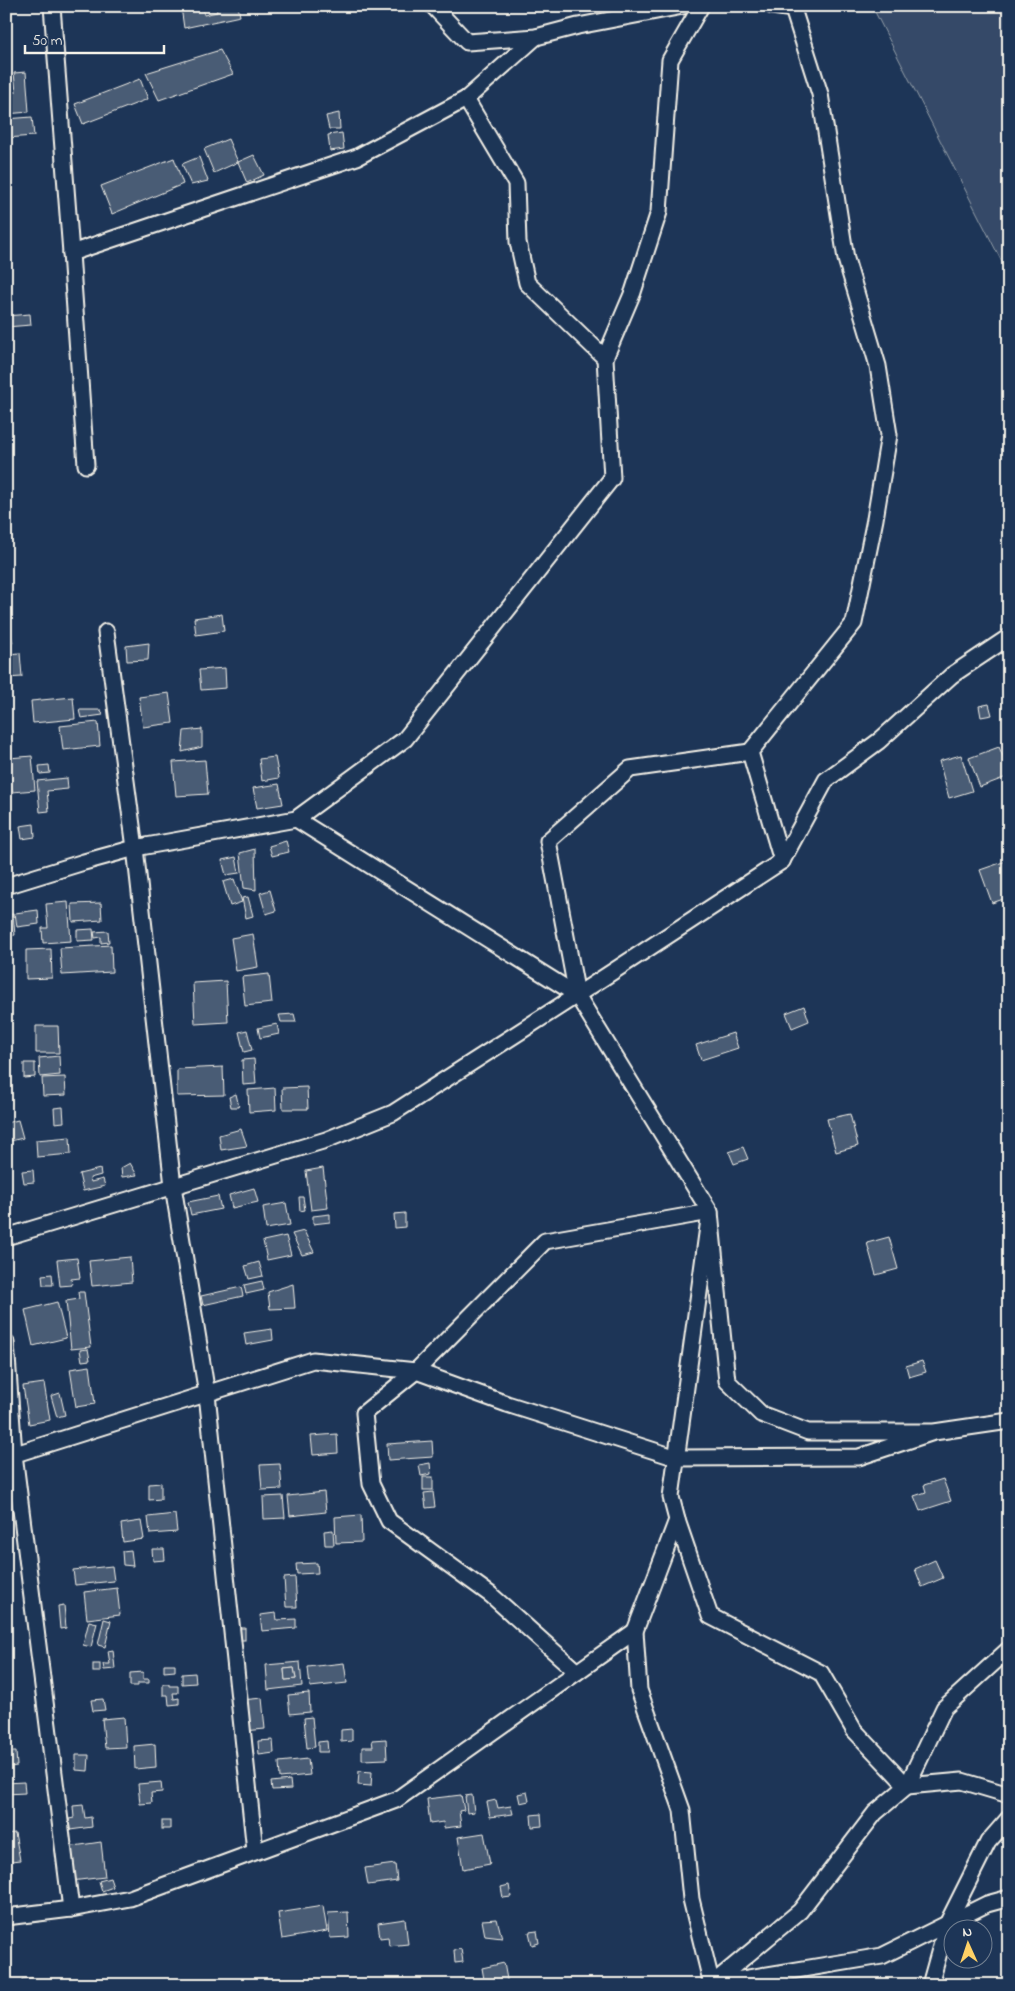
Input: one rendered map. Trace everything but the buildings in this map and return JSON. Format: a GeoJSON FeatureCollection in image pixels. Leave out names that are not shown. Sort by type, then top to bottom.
{"type":"FeatureCollection","features":[{"type":"Feature","properties":{"kind":"street"},"geometry":{"type":"LineString","coordinates":[[52,6],[86,465]]}},
{"type":"Feature","properties":{"kind":"street"},"geometry":{"type":"LineString","coordinates":[[433,6],[467,42],[536,37],[578,26],[683,6]]}},
{"type":"Feature","properties":{"kind":"street"},"geometry":{"type":"LineString","coordinates":[[6,886],[135,848],[296,819],[405,739],[612,478],[605,358],[633,292],[659,212],[670,60],[701,6]]}},
{"type":"Feature","properties":{"kind":"street"},"geometry":{"type":"LineString","coordinates":[[772,6],[796,8],[820,94],[846,259],[878,366],[889,435],[875,519],[854,623],[750,752],[630,769],[548,841],[577,996],[710,1212],[727,1381],[761,1414],[808,1432],[934,1432],[1009,1421]]}},
{"type":"Feature","properties":{"kind":"street"},"geometry":{"type":"LineString","coordinates":[[71,253],[357,157],[466,99],[536,37]]}},
{"type":"Feature","properties":{"kind":"street"},"geometry":{"type":"LineString","coordinates":[[466,99],[516,183],[518,242],[527,283],[605,358]]}},
{"type":"Feature","properties":{"kind":"street"},"geometry":{"type":"LineString","coordinates":[[106,632],[135,848],[173,1186],[207,1394],[255,1851]]}},
{"type":"Feature","properties":{"kind":"street"},"geometry":{"type":"LineString","coordinates":[[6,1237],[326,1140],[393,1112],[577,996],[782,861],[826,780],[879,741],[952,675],[1009,637]]}},
{"type":"Feature","properties":{"kind":"street"},"geometry":{"type":"LineString","coordinates":[[750,752],[782,861]]}},
{"type":"Feature","properties":{"kind":"street"},"geometry":{"type":"LineString","coordinates":[[296,819],[577,996]]}},
{"type":"Feature","properties":{"kind":"street"},"geometry":{"type":"LineString","coordinates":[[577,1672],[491,1595],[389,1521],[371,1484],[364,1414],[416,1371],[545,1242],[710,1212]]}},
{"type":"Feature","properties":{"kind":"street"},"geometry":{"type":"LineString","coordinates":[[710,1212],[671,1497],[677,1520],[710,1616],[821,1673],[854,1730],[906,1786]]}},
{"type":"Feature","properties":{"kind":"street"},"geometry":{"type":"LineString","coordinates":[[6,1343],[10,1456],[71,1909]]}},
{"type":"Feature","properties":{"kind":"street"},"geometry":{"type":"LineString","coordinates":[[10,1456],[313,1360],[416,1371],[507,1404],[677,1458],[859,1457],[934,1432]]}},
{"type":"Feature","properties":{"kind":"street"},"geometry":{"type":"LineString","coordinates":[[677,1520],[636,1631],[639,1690],[682,1810],[691,1899],[712,1984]]}},
{"type":"Feature","properties":{"kind":"street"},"geometry":{"type":"LineString","coordinates":[[6,1916],[71,1909],[130,1898],[396,1800],[636,1631]]}},
{"type":"Feature","properties":{"kind":"street"},"geometry":{"type":"LineString","coordinates":[[712,1984],[800,1911],[875,1813],[906,1786],[944,1708],[1009,1649]]}},
{"type":"Feature","properties":{"kind":"street"},"geometry":{"type":"LineString","coordinates":[[906,1786],[962,1781],[1009,1795]]}},
{"type":"Feature","properties":{"kind":"street"},"geometry":{"type":"LineString","coordinates":[[950,1918],[988,1842],[1009,1818]]}},
{"type":"Feature","properties":{"kind":"street"},"geometry":{"type":"LineString","coordinates":[[959,1918],[987,1904],[1009,1898]]}},
{"type":"Feature","properties":{"kind":"street"},"geometry":{"type":"LineString","coordinates":[[712,1984],[882,1956],[942,1926]]}},
{"type":"Feature","properties":{"kind":"street"},"geometry":{"type":"LineString","coordinates":[[930,1985],[942,1942]]}},
{"type":"Feature","properties":{"kind":"shaded area"},"geometry":{"type":"Polygon","coordinates":[[[872,6],[1009,6],[1009,276],[872,6]]]}}]}
